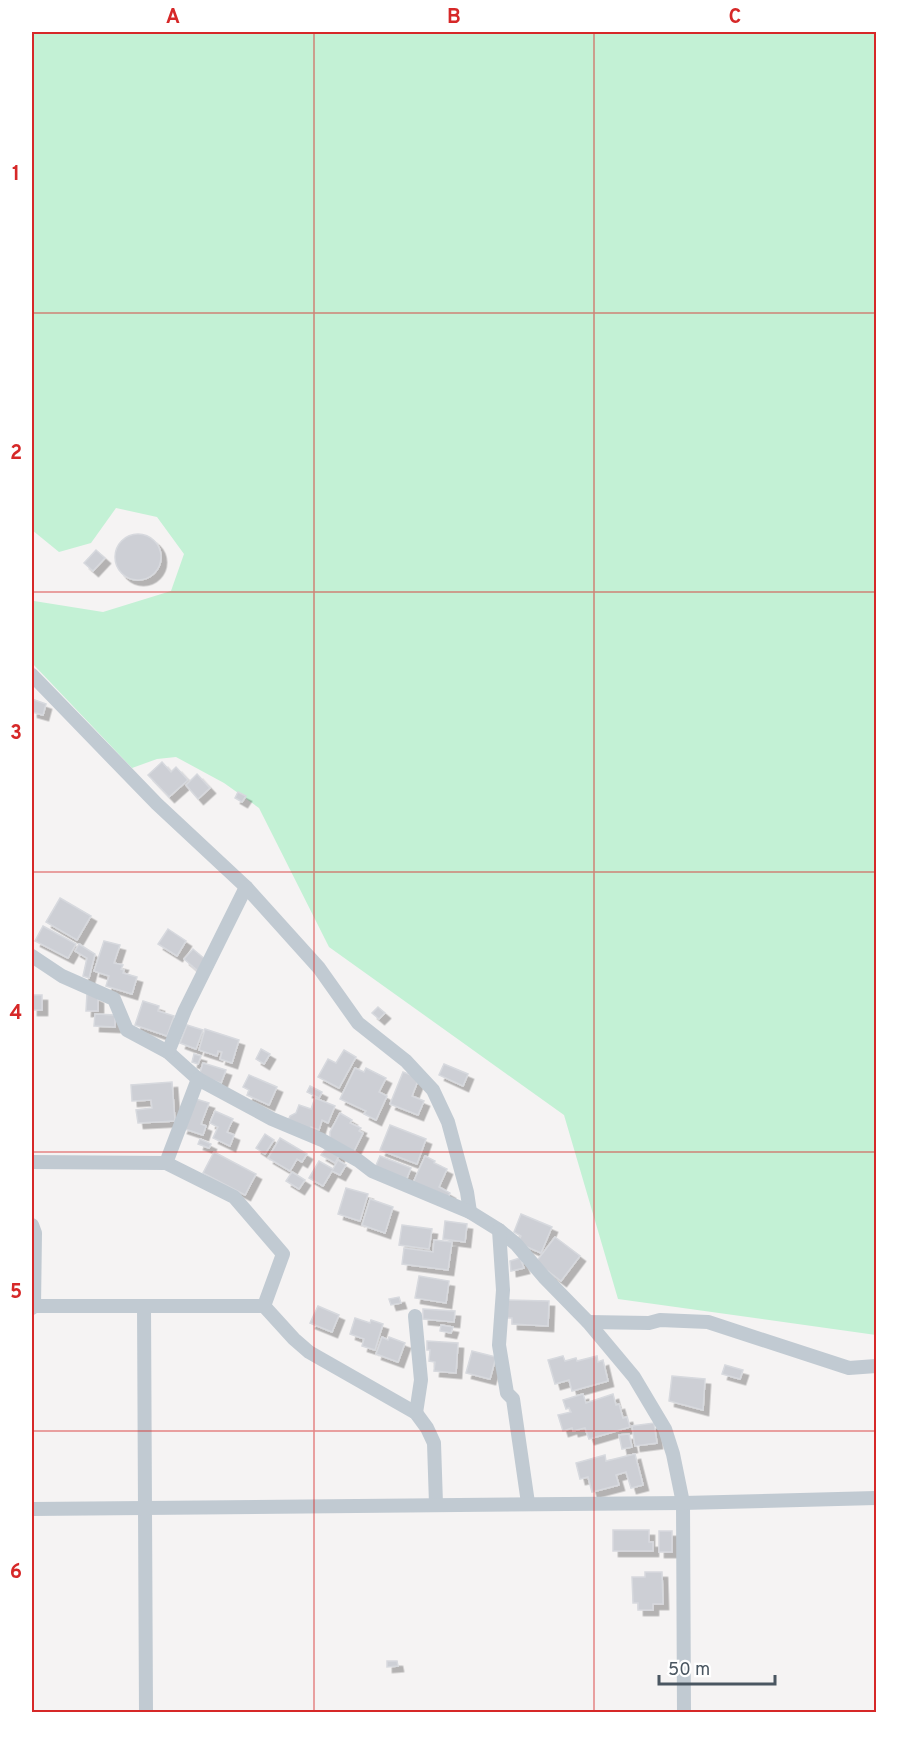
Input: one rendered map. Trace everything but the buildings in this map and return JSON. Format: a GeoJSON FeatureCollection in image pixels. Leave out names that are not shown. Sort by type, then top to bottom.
{"type":"FeatureCollection","features":[{"type":"Feature","properties":{"kind":"street"},"geometry":{"type":"LineString","coordinates":[[32,675],[157,804],[246,887],[319,968],[358,1023],[406,1061],[434,1090],[448,1122],[467,1192],[470,1212]]}},
{"type":"Feature","properties":{"kind":"street"},"geometry":{"type":"LineString","coordinates":[[168,1052],[185,1010],[246,887]]}},
{"type":"Feature","properties":{"kind":"street"},"geometry":{"type":"LineString","coordinates":[[32,956],[62,976],[114,999],[127,1030],[168,1052],[198,1079],[272,1119],[322,1140],[372,1171],[470,1212],[499,1230],[516,1244],[544,1277],[588,1322],[634,1377],[664,1429],[674,1454],[683,1503],[684,1713]]}},
{"type":"Feature","properties":{"kind":"street"},"geometry":{"type":"LineString","coordinates":[[166,1163],[198,1079]]}},
{"type":"Feature","properties":{"kind":"street"},"geometry":{"type":"LineString","coordinates":[[32,1162],[166,1163],[234,1197],[283,1254],[264,1306]]}},
{"type":"Feature","properties":{"kind":"street"},"geometry":{"type":"LineString","coordinates":[[32,1225],[35,1233],[33,1307],[264,1306],[309,1352],[416,1413],[434,1443],[436,1504]]}},
{"type":"Feature","properties":{"kind":"street"},"geometry":{"type":"LineString","coordinates":[[499,1230],[503,1290],[499,1345],[507,1393],[513,1399],[528,1503]]}},
{"type":"Feature","properties":{"kind":"street"},"geometry":{"type":"LineString","coordinates":[[144,1306],[146,1713]]}},
{"type":"Feature","properties":{"kind":"street"},"geometry":{"type":"LineString","coordinates":[[415,1316],[421,1380],[416,1413]]}},
{"type":"Feature","properties":{"kind":"street"},"geometry":{"type":"LineString","coordinates":[[588,1322],[649,1323],[660,1320],[708,1322],[849,1368],[876,1366]]}},
{"type":"Feature","properties":{"kind":"street"},"geometry":{"type":"LineString","coordinates":[[32,1509],[683,1503],[876,1498]]}},
{"type":"Feature","properties":{"kind":"green space"},"geometry":{"type":"Polygon","coordinates":[[[32,32],[876,32],[876,1335],[618,1299],[564,1115],[329,947],[259,808],[224,783],[176,757],[157,759],[132,768],[32,663],[32,603],[34,601],[103,612],[171,591],[184,554],[157,517],[116,508],[91,543],[59,552],[32,530],[32,32]]]}}]}
